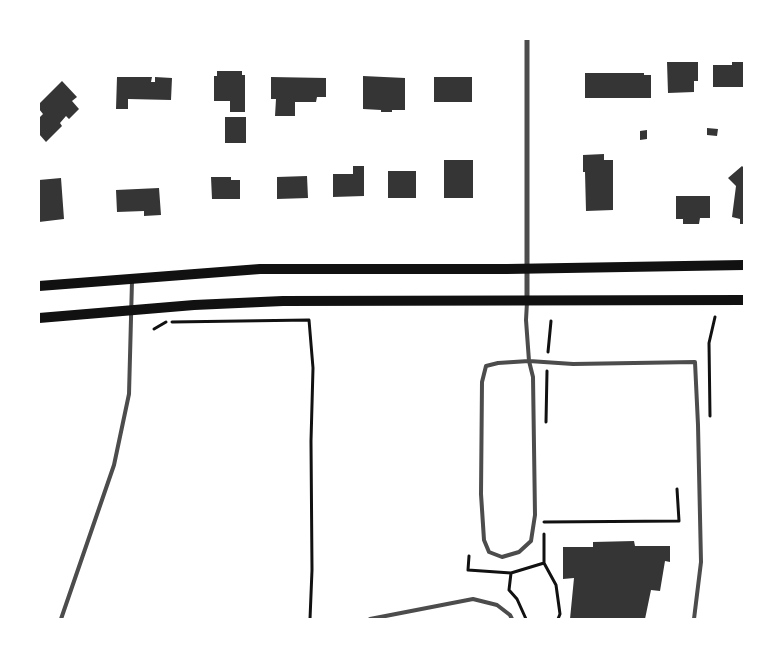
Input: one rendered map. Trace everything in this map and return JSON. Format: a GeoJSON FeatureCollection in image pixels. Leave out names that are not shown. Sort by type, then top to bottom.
{"type":"FeatureCollection","features":[{"type":"Feature","properties":{"kind":"main road"},"geometry":{"type":"LineString","coordinates":[[39,286],[260,269],[527,269],[744,266]]}},
{"type":"Feature","properties":{"kind":"main road"},"geometry":{"type":"LineString","coordinates":[[39,318],[194,304],[283,301],[744,300]]}},
{"type":"Feature","properties":{"kind":"street"},"geometry":{"type":"LineString","coordinates":[[526,39],[527,300]]}},
{"type":"Feature","properties":{"kind":"lane"},"geometry":{"type":"LineString","coordinates":[[61,619],[114,465],[129,394],[132,278]]}},
{"type":"Feature","properties":{"kind":"lane"},"geometry":{"type":"LineString","coordinates":[[527,300],[526,320],[529,360],[533,377],[535,515],[531,541],[519,552],[502,557],[489,552],[484,540],[481,494],[482,382],[486,366],[498,362],[529,360],[573,364],[695,362],[700,562],[694,619]]}},
{"type":"Feature","properties":{"kind":"lane"},"geometry":{"type":"LineString","coordinates":[[370,619],[473,599],[497,605],[510,615],[512,619]]}},
{"type":"Feature","properties":{"kind":"path"},"geometry":{"type":"LineString","coordinates":[[154,329],[165,322],[309,320],[313,368],[310,619]]}},
{"type":"Feature","properties":{"kind":"path"},"geometry":{"type":"LineString","coordinates":[[544,522],[679,521],[677,489]]}},
{"type":"Feature","properties":{"kind":"path"},"geometry":{"type":"LineString","coordinates":[[544,563],[556,585],[560,614],[558,619]]}},
{"type":"Feature","properties":{"kind":"path"},"geometry":{"type":"LineString","coordinates":[[511,573],[509,590],[517,598],[526,619]]}},
{"type":"Feature","properties":{"kind":"building"},"geometry":{"type":"Polygon","coordinates":[[[667,62],[698,62],[698,81],[694,81],[694,92],[668,93],[667,62]]]}},
{"type":"Feature","properties":{"kind":"building"},"geometry":{"type":"Polygon","coordinates":[[[732,62],[744,62],[744,87],[713,87],[713,65],[732,65],[732,62]]]}},
{"type":"Feature","properties":{"kind":"building"},"geometry":{"type":"Polygon","coordinates":[[[217,71],[242,71],[242,75],[245,75],[245,112],[230,112],[230,101],[214,101],[214,76],[217,76],[217,71]]]}},
{"type":"Feature","properties":{"kind":"building"},"geometry":{"type":"Polygon","coordinates":[[[585,73],[644,73],[644,75],[651,75],[651,98],[585,98],[585,73]]]}},
{"type":"Feature","properties":{"kind":"building"},"geometry":{"type":"Polygon","coordinates":[[[363,76],[405,78],[405,110],[381,112],[381,110],[363,109],[363,76]]]}},
{"type":"Feature","properties":{"kind":"building"},"geometry":{"type":"Polygon","coordinates":[[[117,77],[152,77],[151,82],[155,82],[155,77],[172,78],[171,100],[128,99],[128,109],[116,109],[117,77]]]}},
{"type":"Feature","properties":{"kind":"building"},"geometry":{"type":"Polygon","coordinates":[[[271,77],[326,78],[326,97],[317,97],[316,102],[295,102],[295,116],[275,116],[276,99],[271,99],[271,77]]]}},
{"type":"Feature","properties":{"kind":"building"},"geometry":{"type":"Polygon","coordinates":[[[434,77],[472,77],[472,102],[434,102],[434,77]]]}},
{"type":"Feature","properties":{"kind":"building"},"geometry":{"type":"Polygon","coordinates":[[[62,81],[77,97],[72,101],[79,109],[69,119],[66,116],[60,123],[62,126],[46,142],[39,134],[39,118],[43,114],[39,109],[39,104],[62,81]]]}},
{"type":"Feature","properties":{"kind":"building"},"geometry":{"type":"Polygon","coordinates":[[[225,117],[246,117],[246,143],[225,143],[225,117]]]}},
{"type":"Feature","properties":{"kind":"building"},"geometry":{"type":"Polygon","coordinates":[[[707,128],[718,129],[717,136],[707,135],[707,128]]]}},
{"type":"Feature","properties":{"kind":"building"},"geometry":{"type":"Polygon","coordinates":[[[647,130],[647,139],[640,140],[640,131],[647,130]]]}},
{"type":"Feature","properties":{"kind":"building"},"geometry":{"type":"Polygon","coordinates":[[[604,154],[604,160],[613,160],[613,210],[586,211],[583,155],[604,154]]]}},
{"type":"Feature","properties":{"kind":"building"},"geometry":{"type":"Polygon","coordinates":[[[444,160],[473,160],[473,198],[444,198],[444,160]]]}},
{"type":"Feature","properties":{"kind":"building"},"geometry":{"type":"Polygon","coordinates":[[[353,166],[364,166],[364,196],[333,197],[333,174],[353,174],[353,166]]]}},
{"type":"Feature","properties":{"kind":"building"},"geometry":{"type":"Polygon","coordinates":[[[742,166],[744,168],[744,224],[740,224],[740,219],[732,217],[736,186],[728,178],[742,166]]]}},
{"type":"Feature","properties":{"kind":"building"},"geometry":{"type":"Polygon","coordinates":[[[388,171],[416,171],[416,198],[388,198],[388,171]]]}},
{"type":"Feature","properties":{"kind":"building"},"geometry":{"type":"Polygon","coordinates":[[[307,176],[308,198],[277,199],[277,177],[307,176]]]}},
{"type":"Feature","properties":{"kind":"building"},"geometry":{"type":"Polygon","coordinates":[[[211,177],[231,177],[231,180],[240,180],[240,199],[212,199],[211,177]]]}},
{"type":"Feature","properties":{"kind":"building"},"geometry":{"type":"Polygon","coordinates":[[[61,178],[64,219],[39,222],[39,180],[61,178]]]}},
{"type":"Feature","properties":{"kind":"building"},"geometry":{"type":"Polygon","coordinates":[[[159,188],[161,215],[144,216],[144,211],[117,212],[116,190],[159,188]]]}},
{"type":"Feature","properties":{"kind":"building"},"geometry":{"type":"Polygon","coordinates":[[[676,196],[710,196],[710,218],[700,218],[699,224],[683,224],[683,219],[676,219],[676,196]]]}},
{"type":"Feature","properties":{"kind":"building"},"geometry":{"type":"Polygon","coordinates":[[[634,541],[635,546],[670,546],[670,562],[665,561],[660,591],[651,590],[645,619],[570,619],[574,578],[563,579],[563,547],[593,547],[593,542],[634,541]]]}}]}
